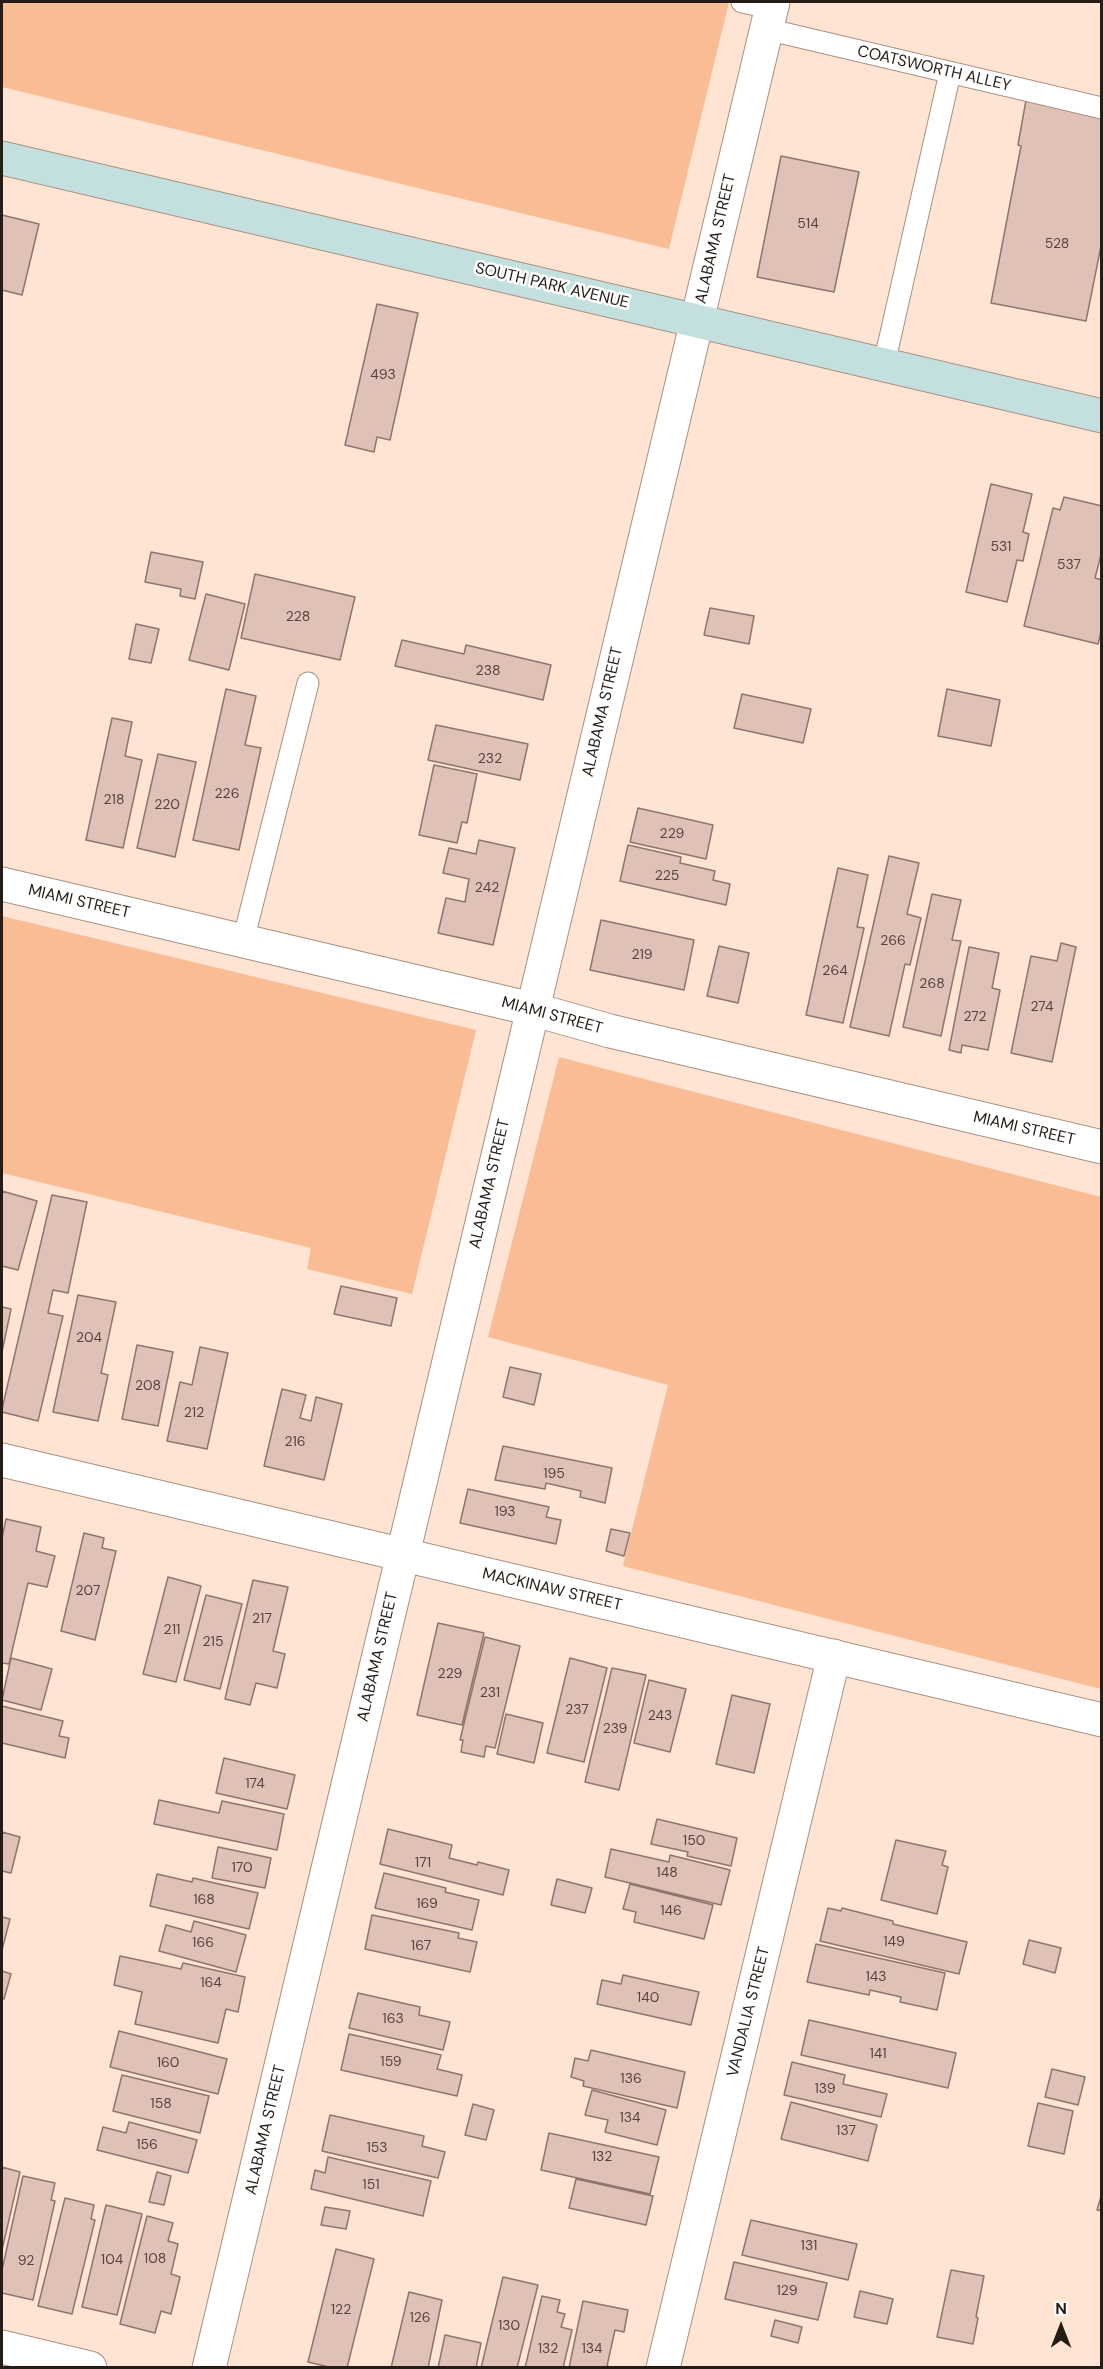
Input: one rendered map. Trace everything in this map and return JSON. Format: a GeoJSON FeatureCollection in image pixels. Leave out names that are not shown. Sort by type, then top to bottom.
{"type":"FeatureCollection","features":[{"type":"Feature","properties":{"kind":"street","name":"ALABAMA STREET"},"geometry":{"type":"LineString","coordinates":[[209,2367],[697,321],[763,10]]}},
{"type":"Feature","properties":{"kind":"street","name":"SOUTH PARK AVENUE"},"geometry":{"type":"LineString","coordinates":[[2,158],[1101,416]]}},
{"type":"Feature","properties":{"kind":"street","name":"MIAMI STREET"},"geometry":{"type":"LineString","coordinates":[[2,884],[1101,1147]]}},
{"type":"Feature","properties":{"kind":"street","name":"MACKINAW STREET"},"geometry":{"type":"LineString","coordinates":[[2,1460],[1101,1720]]}},
{"type":"Feature","properties":{"kind":"street","name":"VANDALIA STREET"},"geometry":{"type":"LineString","coordinates":[[663,2367],[834,1656]]}},
{"type":"Feature","properties":{"kind":"street"},"geometry":{"type":"LineString","coordinates":[[2,2347],[90,2367]]}},
{"type":"Feature","properties":{"kind":"lane","name":"COATSWORTH ALLEY"},"geometry":{"type":"LineString","coordinates":[[763,10],[950,73],[1101,108]]}},
{"type":"Feature","properties":{"kind":"lane"},"geometry":{"type":"LineString","coordinates":[[884,364],[950,73]]}},
{"type":"Feature","properties":{"kind":"lane"},"geometry":{"type":"LineString","coordinates":[[243,941],[308,683]]}},
{"type":"Feature","properties":{"kind":"shaded area"},"geometry":{"type":"Polygon","coordinates":[[[2,2],[729,2],[669,249],[2,87],[2,2]]]}},
{"type":"Feature","properties":{"kind":"shaded area"},"geometry":{"type":"Polygon","coordinates":[[[2,916],[476,1030],[412,1294],[307,1269],[311,1248],[2,1173],[2,916]]]}},
{"type":"Feature","properties":{"kind":"shaded area"},"geometry":{"type":"Polygon","coordinates":[[[559,1057],[1101,1197],[1101,1689],[623,1566],[668,1385],[488,1337],[559,1057]]]}},
{"type":"Feature","properties":{"kind":"building"},"geometry":{"type":"Polygon","coordinates":[[[1026,100],[1102,115],[1102,241],[1086,321],[991,303],[1021,146],[1018,145],[1026,100]]]}},
{"type":"Feature","properties":{"kind":"building"},"geometry":{"type":"Polygon","coordinates":[[[781,156],[859,172],[834,292],[757,277],[781,156]]]}},
{"type":"Feature","properties":{"kind":"building"},"geometry":{"type":"Polygon","coordinates":[[[2,215],[39,224],[22,295],[2,290],[2,215]]]}},
{"type":"Feature","properties":{"kind":"building"},"geometry":{"type":"Polygon","coordinates":[[[377,304],[418,313],[390,440],[377,437],[374,452],[345,445],[377,304]]]}},
{"type":"Feature","properties":{"kind":"building"},"geometry":{"type":"Polygon","coordinates":[[[991,484],[1032,494],[1023,532],[1029,534],[1023,561],[1017,560],[1007,602],[966,592],[991,484]]]}},
{"type":"Feature","properties":{"kind":"building"},"geometry":{"type":"Polygon","coordinates":[[[1064,497],[1102,506],[1102,551],[1095,578],[1102,580],[1102,628],[1098,644],[1024,626],[1053,508],[1060,510],[1064,497]]]}},
{"type":"Feature","properties":{"kind":"building"},"geometry":{"type":"Polygon","coordinates":[[[151,552],[203,562],[195,599],[180,596],[181,589],[145,582],[151,552]]]}},
{"type":"Feature","properties":{"kind":"building"},"geometry":{"type":"Polygon","coordinates":[[[255,574],[355,597],[340,660],[241,638],[255,574]]]}},
{"type":"Feature","properties":{"kind":"building"},"geometry":{"type":"Polygon","coordinates":[[[206,594],[245,604],[229,670],[189,660],[206,594]]]}},
{"type":"Feature","properties":{"kind":"building"},"geometry":{"type":"Polygon","coordinates":[[[710,608],[754,616],[749,644],[704,635],[710,608]]]}},
{"type":"Feature","properties":{"kind":"building"},"geometry":{"type":"Polygon","coordinates":[[[136,624],[159,629],[151,663],[129,659],[136,624]]]}},
{"type":"Feature","properties":{"kind":"building"},"geometry":{"type":"Polygon","coordinates":[[[402,640],[464,654],[466,645],[551,665],[543,700],[395,666],[402,640]]]}},
{"type":"Feature","properties":{"kind":"building"},"geometry":{"type":"Polygon","coordinates":[[[226,689],[256,696],[245,745],[261,748],[239,850],[193,840],[226,689]]]}},
{"type":"Feature","properties":{"kind":"building"},"geometry":{"type":"Polygon","coordinates":[[[947,689],[1000,700],[991,746],[938,736],[947,689]]]}},
{"type":"Feature","properties":{"kind":"building"},"geometry":{"type":"Polygon","coordinates":[[[742,694],[811,709],[803,743],[734,728],[742,694]]]}},
{"type":"Feature","properties":{"kind":"building"},"geometry":{"type":"Polygon","coordinates":[[[112,718],[132,722],[125,756],[142,760],[123,848],[86,840],[112,718]]]}},
{"type":"Feature","properties":{"kind":"building"},"geometry":{"type":"Polygon","coordinates":[[[436,725],[528,744],[520,780],[428,760],[436,725]]]}},
{"type":"Feature","properties":{"kind":"building"},"geometry":{"type":"Polygon","coordinates":[[[158,754],[196,762],[175,857],[137,848],[158,754]]]}},
{"type":"Feature","properties":{"kind":"building"},"geometry":{"type":"Polygon","coordinates":[[[434,765],[477,774],[467,823],[462,822],[457,843],[419,835],[434,765]]]}},
{"type":"Feature","properties":{"kind":"building"},"geometry":{"type":"Polygon","coordinates":[[[638,808],[713,825],[706,859],[630,842],[638,808]]]}},
{"type":"Feature","properties":{"kind":"building"},"geometry":{"type":"Polygon","coordinates":[[[479,840],[515,848],[493,945],[438,933],[446,898],[465,902],[469,879],[443,873],[449,848],[476,854],[479,840]]]}},
{"type":"Feature","properties":{"kind":"building"},"geometry":{"type":"Polygon","coordinates":[[[628,845],[681,857],[680,863],[715,871],[713,880],[730,884],[726,905],[620,881],[628,845]]]}},
{"type":"Feature","properties":{"kind":"building"},"geometry":{"type":"Polygon","coordinates":[[[889,856],[919,863],[907,914],[921,918],[910,965],[905,964],[889,1036],[850,1027],[889,856]]]}},
{"type":"Feature","properties":{"kind":"building"},"geometry":{"type":"Polygon","coordinates":[[[838,868],[868,875],[857,927],[864,928],[843,1023],[806,1015],[838,868]]]}},
{"type":"Feature","properties":{"kind":"building"},"geometry":{"type":"Polygon","coordinates":[[[932,894],[961,900],[952,940],[961,941],[941,1036],[903,1027],[932,894]]]}},
{"type":"Feature","properties":{"kind":"building"},"geometry":{"type":"Polygon","coordinates":[[[601,920],[694,940],[684,990],[590,970],[601,920]]]}},
{"type":"Feature","properties":{"kind":"building"},"geometry":{"type":"Polygon","coordinates":[[[1061,943],[1076,947],[1052,1062],[1011,1053],[1031,956],[1057,961],[1061,943]]]}},
{"type":"Feature","properties":{"kind":"building"},"geometry":{"type":"Polygon","coordinates":[[[719,946],[749,953],[738,1003],[707,996],[719,946]]]}},
{"type":"Feature","properties":{"kind":"building"},"geometry":{"type":"Polygon","coordinates":[[[969,947],[999,953],[992,988],[1000,990],[988,1050],[962,1045],[961,1053],[949,1050],[969,947]]]}},
{"type":"Feature","properties":{"kind":"building"},"geometry":{"type":"Polygon","coordinates":[[[2,1191],[37,1201],[18,1270],[2,1266],[2,1191]]]}},
{"type":"Feature","properties":{"kind":"building"},"geometry":{"type":"Polygon","coordinates":[[[52,1195],[87,1202],[68,1293],[53,1290],[48,1313],[63,1316],[38,1421],[2,1412],[2,1409],[52,1195]]]}},
{"type":"Feature","properties":{"kind":"building"},"geometry":{"type":"Polygon","coordinates":[[[341,1286],[397,1298],[391,1326],[334,1314],[341,1286]]]}},
{"type":"Feature","properties":{"kind":"building"},"geometry":{"type":"Polygon","coordinates":[[[78,1295],[116,1302],[101,1373],[108,1375],[98,1421],[53,1412],[78,1295]]]}},
{"type":"Feature","properties":{"kind":"building"},"geometry":{"type":"Polygon","coordinates":[[[2,1307],[11,1309],[2,1352],[2,1307]]]}},
{"type":"Feature","properties":{"kind":"building"},"geometry":{"type":"Polygon","coordinates":[[[137,1345],[173,1352],[158,1426],[122,1419],[137,1345]]]}},
{"type":"Feature","properties":{"kind":"building"},"geometry":{"type":"Polygon","coordinates":[[[200,1347],[228,1353],[207,1449],[167,1441],[180,1382],[192,1385],[200,1347]]]}},
{"type":"Feature","properties":{"kind":"building"},"geometry":{"type":"Polygon","coordinates":[[[510,1367],[541,1374],[534,1405],[503,1397],[510,1367]]]}},
{"type":"Feature","properties":{"kind":"building"},"geometry":{"type":"Polygon","coordinates":[[[282,1389],[306,1395],[300,1418],[311,1421],[316,1397],[342,1404],[324,1480],[264,1466],[282,1389]]]}},
{"type":"Feature","properties":{"kind":"building"},"geometry":{"type":"Polygon","coordinates":[[[503,1446],[612,1468],[605,1503],[580,1497],[581,1491],[546,1483],[545,1489],[495,1480],[503,1446]]]}},
{"type":"Feature","properties":{"kind":"building"},"geometry":{"type":"Polygon","coordinates":[[[468,1489],[549,1507],[546,1517],[561,1520],[556,1544],[460,1523],[468,1489]]]}},
{"type":"Feature","properties":{"kind":"building"},"geometry":{"type":"Polygon","coordinates":[[[6,1519],[41,1527],[36,1551],[55,1556],[47,1587],[28,1583],[9,1664],[2,1663],[2,1538],[6,1519]]]}},
{"type":"Feature","properties":{"kind":"building"},"geometry":{"type":"Polygon","coordinates":[[[611,1529],[630,1533],[624,1556],[606,1551],[611,1529]]]}},
{"type":"Feature","properties":{"kind":"building"},"geometry":{"type":"Polygon","coordinates":[[[84,1533],[104,1538],[102,1548],[116,1551],[95,1640],[61,1631],[84,1533]]]}},
{"type":"Feature","properties":{"kind":"building"},"geometry":{"type":"Polygon","coordinates":[[[168,1577],[201,1586],[176,1682],[143,1674],[168,1577]]]}},
{"type":"Feature","properties":{"kind":"building"},"geometry":{"type":"Polygon","coordinates":[[[253,1580],[288,1587],[273,1651],[285,1654],[277,1688],[256,1683],[250,1705],[225,1699],[253,1580]]]}},
{"type":"Feature","properties":{"kind":"building"},"geometry":{"type":"Polygon","coordinates":[[[206,1595],[242,1604],[220,1689],[184,1680],[206,1595]]]}},
{"type":"Feature","properties":{"kind":"building"},"geometry":{"type":"Polygon","coordinates":[[[438,1623],[484,1633],[462,1725],[417,1715],[438,1623]]]}},
{"type":"Feature","properties":{"kind":"building"},"geometry":{"type":"Polygon","coordinates":[[[485,1637],[520,1646],[495,1748],[486,1746],[484,1757],[461,1752],[463,1740],[460,1740],[485,1637]]]}},
{"type":"Feature","properties":{"kind":"building"},"geometry":{"type":"Polygon","coordinates":[[[11,1658],[52,1669],[41,1710],[2,1700],[11,1658]]]}},
{"type":"Feature","properties":{"kind":"building"},"geometry":{"type":"Polygon","coordinates":[[[570,1658],[607,1668],[584,1762],[547,1753],[570,1658]]]}},
{"type":"Feature","properties":{"kind":"building"},"geometry":{"type":"Polygon","coordinates":[[[612,1668],[646,1675],[619,1790],[585,1782],[612,1668]]]}},
{"type":"Feature","properties":{"kind":"building"},"geometry":{"type":"Polygon","coordinates":[[[649,1680],[686,1689],[670,1752],[634,1743],[649,1680]]]}},
{"type":"Feature","properties":{"kind":"building"},"geometry":{"type":"Polygon","coordinates":[[[732,1695],[770,1704],[754,1773],[716,1764],[732,1695]]]}},
{"type":"Feature","properties":{"kind":"building"},"geometry":{"type":"Polygon","coordinates":[[[2,1706],[63,1721],[59,1736],[69,1738],[65,1758],[2,1743],[2,1706]]]}},
{"type":"Feature","properties":{"kind":"building"},"geometry":{"type":"Polygon","coordinates":[[[506,1714],[543,1723],[534,1763],[497,1754],[506,1714]]]}},
{"type":"Feature","properties":{"kind":"building"},"geometry":{"type":"Polygon","coordinates":[[[224,1758],[295,1775],[287,1809],[216,1793],[224,1758]]]}},
{"type":"Feature","properties":{"kind":"building"},"geometry":{"type":"Polygon","coordinates":[[[159,1800],[219,1813],[222,1801],[284,1814],[277,1850],[154,1824],[159,1800]]]}},
{"type":"Feature","properties":{"kind":"building"},"geometry":{"type":"Polygon","coordinates":[[[657,1819],[737,1838],[731,1866],[687,1856],[688,1852],[651,1844],[657,1819]]]}},
{"type":"Feature","properties":{"kind":"building"},"geometry":{"type":"Polygon","coordinates":[[[388,1829],[452,1845],[449,1858],[509,1870],[503,1895],[380,1864],[388,1829]]]}},
{"type":"Feature","properties":{"kind":"building"},"geometry":{"type":"Polygon","coordinates":[[[2,1832],[20,1837],[11,1873],[2,1871],[2,1832]]]}},
{"type":"Feature","properties":{"kind":"building"},"geometry":{"type":"Polygon","coordinates":[[[896,1840],[946,1851],[942,1865],[948,1867],[937,1914],[881,1900],[896,1840]]]}},
{"type":"Feature","properties":{"kind":"building"},"geometry":{"type":"Polygon","coordinates":[[[218,1847],[271,1858],[265,1888],[212,1878],[218,1847]]]}},
{"type":"Feature","properties":{"kind":"building"},"geometry":{"type":"Polygon","coordinates":[[[611,1849],[669,1862],[670,1855],[730,1870],[721,1905],[605,1877],[611,1849]]]}},
{"type":"Feature","properties":{"kind":"building"},"geometry":{"type":"Polygon","coordinates":[[[384,1873],[446,1888],[445,1892],[479,1900],[472,1930],[375,1908],[384,1873]]]}},
{"type":"Feature","properties":{"kind":"building"},"geometry":{"type":"Polygon","coordinates":[[[157,1874],[192,1882],[193,1878],[258,1893],[249,1929],[150,1906],[157,1874]]]}},
{"type":"Feature","properties":{"kind":"building"},"geometry":{"type":"Polygon","coordinates":[[[557,1879],[592,1888],[585,1913],[551,1905],[557,1879]]]}},
{"type":"Feature","properties":{"kind":"building"},"geometry":{"type":"Polygon","coordinates":[[[630,1884],[713,1905],[704,1939],[634,1922],[636,1912],[623,1909],[630,1884]]]}},
{"type":"Feature","properties":{"kind":"building"},"geometry":{"type":"Polygon","coordinates":[[[828,1908],[841,1911],[842,1908],[893,1921],[893,1924],[967,1942],[959,1974],[820,1941],[828,1908]]]}},
{"type":"Feature","properties":{"kind":"building"},"geometry":{"type":"Polygon","coordinates":[[[372,1915],[459,1933],[458,1938],[477,1942],[470,1972],[365,1949],[372,1915]]]}},
{"type":"Feature","properties":{"kind":"building"},"geometry":{"type":"Polygon","coordinates":[[[2,1917],[10,1919],[2,1950],[2,1917]]]}},
{"type":"Feature","properties":{"kind":"building"},"geometry":{"type":"Polygon","coordinates":[[[194,1921],[246,1935],[236,1972],[159,1951],[166,1925],[191,1932],[194,1921]]]}},
{"type":"Feature","properties":{"kind":"building"},"geometry":{"type":"Polygon","coordinates":[[[1029,1940],[1061,1948],[1055,1973],[1023,1964],[1029,1940]]]}},
{"type":"Feature","properties":{"kind":"building"},"geometry":{"type":"Polygon","coordinates":[[[816,1944],[945,1973],[937,2010],[900,2002],[901,1997],[870,1990],[869,1995],[807,1982],[816,1944]]]}},
{"type":"Feature","properties":{"kind":"building"},"geometry":{"type":"Polygon","coordinates":[[[120,1956],[181,1969],[183,1963],[245,1977],[238,2012],[226,2009],[218,2043],[135,2024],[142,1992],[114,1985],[120,1956]]]}},
{"type":"Feature","properties":{"kind":"building"},"geometry":{"type":"Polygon","coordinates":[[[2,1971],[11,1974],[4,1999],[2,1998],[2,1971]]]}},
{"type":"Feature","properties":{"kind":"building"},"geometry":{"type":"Polygon","coordinates":[[[623,1975],[699,1992],[691,2025],[597,2004],[602,1980],[621,1984],[623,1975]]]}},
{"type":"Feature","properties":{"kind":"building"},"geometry":{"type":"Polygon","coordinates":[[[358,1993],[420,2007],[419,2015],[450,2022],[443,2050],[349,2028],[358,1993]]]}},
{"type":"Feature","properties":{"kind":"building"},"geometry":{"type":"Polygon","coordinates":[[[809,2020],[956,2053],[948,2088],[801,2055],[809,2020]]]}},
{"type":"Feature","properties":{"kind":"building"},"geometry":{"type":"Polygon","coordinates":[[[119,2031],[227,2059],[218,2094],[110,2067],[119,2031]]]}},
{"type":"Feature","properties":{"kind":"building"},"geometry":{"type":"Polygon","coordinates":[[[349,2034],[441,2055],[437,2069],[462,2075],[457,2096],[341,2070],[349,2034]]]}},
{"type":"Feature","properties":{"kind":"building"},"geometry":{"type":"Polygon","coordinates":[[[591,2050],[685,2072],[677,2108],[583,2086],[584,2081],[571,2077],[575,2058],[588,2061],[591,2050]]]}},
{"type":"Feature","properties":{"kind":"building"},"geometry":{"type":"Polygon","coordinates":[[[792,2062],[845,2075],[843,2084],[887,2094],[881,2117],[784,2095],[792,2062]]]}},
{"type":"Feature","properties":{"kind":"building"},"geometry":{"type":"Polygon","coordinates":[[[1052,2069],[1085,2077],[1078,2105],[1045,2097],[1052,2069]]]}},
{"type":"Feature","properties":{"kind":"building"},"geometry":{"type":"Polygon","coordinates":[[[122,2075],[209,2096],[200,2133],[113,2111],[122,2075]]]}},
{"type":"Feature","properties":{"kind":"building"},"geometry":{"type":"Polygon","coordinates":[[[592,2090],[666,2110],[657,2145],[605,2132],[608,2120],[585,2115],[592,2090]]]}},
{"type":"Feature","properties":{"kind":"building"},"geometry":{"type":"Polygon","coordinates":[[[791,2102],[877,2125],[868,2161],[781,2139],[791,2102]]]}},
{"type":"Feature","properties":{"kind":"building"},"geometry":{"type":"Polygon","coordinates":[[[1038,2103],[1073,2111],[1064,2154],[1028,2146],[1038,2103]]]}},
{"type":"Feature","properties":{"kind":"building"},"geometry":{"type":"Polygon","coordinates":[[[473,2104],[494,2110],[486,2140],[465,2135],[473,2104]]]}},
{"type":"Feature","properties":{"kind":"building"},"geometry":{"type":"Polygon","coordinates":[[[330,2115],[424,2136],[422,2146],[445,2152],[438,2178],[322,2151],[330,2115]]]}},
{"type":"Feature","properties":{"kind":"building"},"geometry":{"type":"Polygon","coordinates":[[[129,2122],[197,2140],[188,2173],[97,2150],[103,2127],[126,2133],[129,2122]]]}},
{"type":"Feature","properties":{"kind":"building"},"geometry":{"type":"Polygon","coordinates":[[[549,2133],[659,2157],[650,2194],[541,2170],[549,2133]]]}},
{"type":"Feature","properties":{"kind":"building"},"geometry":{"type":"Polygon","coordinates":[[[328,2157],[431,2181],[423,2216],[311,2189],[315,2170],[325,2173],[328,2157]]]}},
{"type":"Feature","properties":{"kind":"building"},"geometry":{"type":"Polygon","coordinates":[[[2,2167],[20,2172],[2,2250],[2,2167]]]}},
{"type":"Feature","properties":{"kind":"building"},"geometry":{"type":"Polygon","coordinates":[[[157,2172],[171,2176],[164,2205],[149,2202],[157,2172]]]}},
{"type":"Feature","properties":{"kind":"building"},"geometry":{"type":"Polygon","coordinates":[[[23,2176],[55,2183],[51,2200],[55,2201],[33,2300],[2,2293],[2,2270],[23,2176]]]}},
{"type":"Feature","properties":{"kind":"building"},"geometry":{"type":"Polygon","coordinates":[[[576,2179],[653,2196],[646,2225],[569,2208],[576,2179]]]}},
{"type":"Feature","properties":{"kind":"building"},"geometry":{"type":"Polygon","coordinates":[[[1102,2193],[1102,2211],[1097,2210],[1102,2193]]]}},
{"type":"Feature","properties":{"kind":"building"},"geometry":{"type":"Polygon","coordinates":[[[65,2198],[94,2205],[91,2219],[95,2220],[72,2314],[38,2306],[65,2198]]]}},
{"type":"Feature","properties":{"kind":"building"},"geometry":{"type":"Polygon","coordinates":[[[106,2205],[142,2214],[117,2315],[82,2307],[106,2205]]]}},
{"type":"Feature","properties":{"kind":"building"},"geometry":{"type":"Polygon","coordinates":[[[325,2207],[350,2211],[346,2229],[321,2225],[325,2207]]]}},
{"type":"Feature","properties":{"kind":"building"},"geometry":{"type":"Polygon","coordinates":[[[147,2216],[173,2223],[168,2241],[178,2244],[171,2274],[180,2277],[171,2314],[161,2311],[155,2333],[120,2324],[147,2216]]]}},
{"type":"Feature","properties":{"kind":"building"},"geometry":{"type":"Polygon","coordinates":[[[751,2220],[857,2244],[848,2280],[742,2255],[751,2220]]]}},
{"type":"Feature","properties":{"kind":"building"},"geometry":{"type":"Polygon","coordinates":[[[336,2249],[374,2259],[347,2368],[333,2368],[308,2362],[336,2249]]]}},
{"type":"Feature","properties":{"kind":"building"},"geometry":{"type":"Polygon","coordinates":[[[734,2262],[827,2283],[818,2320],[725,2299],[734,2262]]]}},
{"type":"Feature","properties":{"kind":"building"},"geometry":{"type":"Polygon","coordinates":[[[951,2270],[984,2276],[973,2344],[937,2337],[951,2270]]]}},
{"type":"Feature","properties":{"kind":"building"},"geometry":{"type":"Polygon","coordinates":[[[503,2277],[538,2285],[517,2368],[481,2368],[503,2277]]]}},
{"type":"Feature","properties":{"kind":"building"},"geometry":{"type":"Polygon","coordinates":[[[860,2291],[893,2299],[887,2324],[854,2317],[860,2291]]]}},
{"type":"Feature","properties":{"kind":"building"},"geometry":{"type":"Polygon","coordinates":[[[409,2292],[442,2300],[428,2368],[391,2368],[409,2292]]]}},
{"type":"Feature","properties":{"kind":"building"},"geometry":{"type":"Polygon","coordinates":[[[542,2296],[560,2300],[557,2312],[565,2314],[561,2327],[572,2330],[563,2368],[525,2368],[542,2296]]]}},
{"type":"Feature","properties":{"kind":"building"},"geometry":{"type":"Polygon","coordinates":[[[583,2301],[628,2310],[624,2332],[615,2330],[607,2366],[615,2368],[569,2368],[583,2301]]]}},
{"type":"Feature","properties":{"kind":"building"},"geometry":{"type":"Polygon","coordinates":[[[775,2320],[802,2327],[798,2343],[771,2336],[775,2320]]]}},
{"type":"Feature","properties":{"kind":"building"},"geometry":{"type":"Polygon","coordinates":[[[445,2335],[481,2343],[476,2368],[438,2368],[445,2335]]]}}]}
